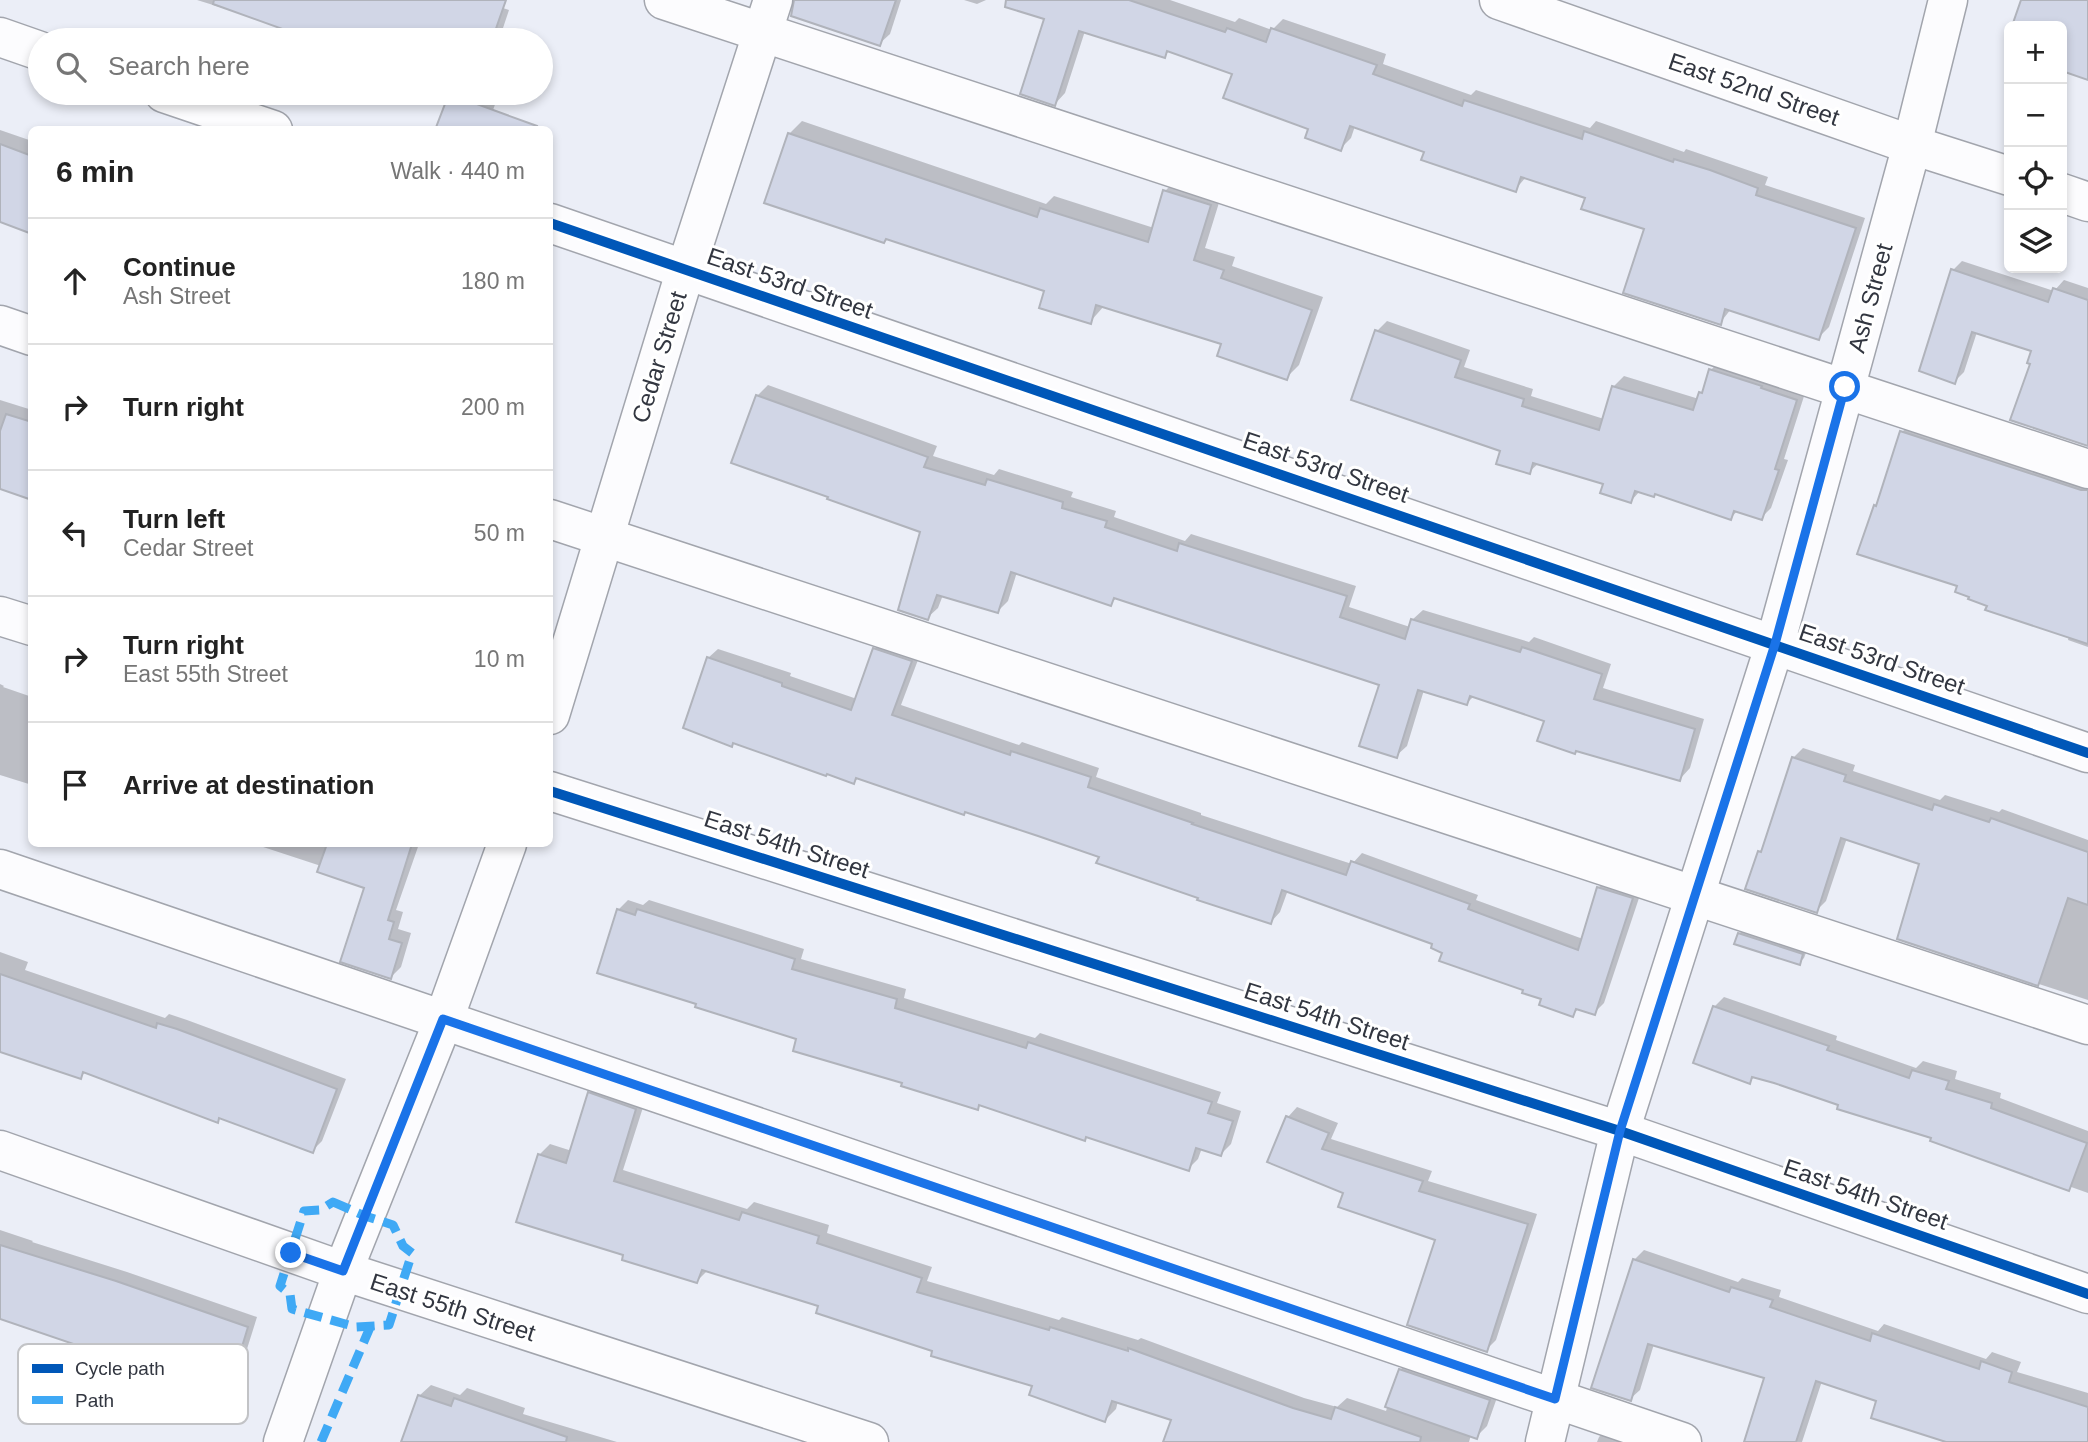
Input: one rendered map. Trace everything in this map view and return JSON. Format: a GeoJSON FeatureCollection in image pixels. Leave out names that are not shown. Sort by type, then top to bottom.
{"type":"FeatureCollection","features":[{"type":"Feature","properties":{"kind":"street"},"geometry":{"type":"LineString","coordinates":[[664,0],[767,17],[2088,469]]}},
{"type":"Feature","properties":{"kind":"street","name":"East 52nd Street"},"geometry":{"type":"LineString","coordinates":[[1499,0],[1912,145],[2004,174]]}},
{"type":"Feature","properties":{"kind":"street","name":"Ash Street"},"geometry":{"type":"LineString","coordinates":[[1545,1442],[1620,1131],[1775,644],[1912,145],[1948,0]]}},
{"type":"Feature","properties":{"kind":"street","name":"Cedar Street"},"geometry":{"type":"LineString","coordinates":[[553,705],[686,269],[767,17]]}},
{"type":"Feature","properties":{"kind":"street"},"geometry":{"type":"LineString","coordinates":[[0,37],[28,47]]}},
{"type":"Feature","properties":{"kind":"street"},"geometry":{"type":"LineString","coordinates":[[199,105],[261,126]]}},
{"type":"Feature","properties":{"kind":"street"},"geometry":{"type":"LineString","coordinates":[[2067,196],[2088,202]]}},
{"type":"Feature","properties":{"kind":"street","name":"East 53rd Street"},"geometry":{"type":"LineString","coordinates":[[553,224],[2088,753]]}},
{"type":"Feature","properties":{"kind":"street"},"geometry":{"type":"LineString","coordinates":[[0,325],[28,335]]}},
{"type":"Feature","properties":{"kind":"street"},"geometry":{"type":"LineString","coordinates":[[553,520],[2088,1024]]}},
{"type":"Feature","properties":{"kind":"street"},"geometry":{"type":"LineString","coordinates":[[0,616],[28,625]]}},
{"type":"Feature","properties":{"kind":"street","name":"East 54th Street"},"geometry":{"type":"LineString","coordinates":[[553,792],[1620,1131],[2088,1294]]}},
{"type":"Feature","properties":{"kind":"street"},"geometry":{"type":"LineString","coordinates":[[283,1442],[343,1271],[443,1019],[506,847]]}},
{"type":"Feature","properties":{"kind":"street"},"geometry":{"type":"LineString","coordinates":[[0,869],[1682,1442]]}},
{"type":"Feature","properties":{"kind":"street","name":"East 55th Street"},"geometry":{"type":"LineString","coordinates":[[0,1150],[343,1271],[869,1442]]}},
{"type":"Feature","properties":{"kind":"building"},"geometry":{"type":"Polygon","coordinates":[[[214,0],[506,0],[496,28],[280,28],[213,4],[214,0]]]}},
{"type":"Feature","properties":{"kind":"building"},"geometry":{"type":"Polygon","coordinates":[[[794,0],[896,0],[880,46],[791,16],[794,0]]]}},
{"type":"Feature","properties":{"kind":"building"},"geometry":{"type":"Polygon","coordinates":[[[1006,0],[1129,0],[1225,32],[1227,28],[1266,42],[1271,28],[1377,65],[1373,74],[1462,106],[1464,100],[1582,139],[1584,131],[1673,162],[1674,159],[1710,170],[1758,188],[1756,195],[1856,228],[1819,340],[1725,309],[1721,325],[1623,293],[1644,229],[1581,209],[1585,198],[1521,177],[1516,192],[1421,160],[1424,152],[1350,126],[1341,151],[1305,138],[1308,129],[1223,98],[1232,74],[1167,51],[1165,58],[1079,31],[1055,106],[1020,94],[1044,19],[1005,7],[1006,0]]]}},
{"type":"Feature","properties":{"kind":"building"},"geometry":{"type":"Polygon","coordinates":[[[2021,0],[2088,0],[2088,80],[2067,73],[2067,21],[2014,21],[2021,0]]]}},
{"type":"Feature","properties":{"kind":"building"},"geometry":{"type":"Polygon","coordinates":[[[445,105],[479,105],[537,126],[437,126],[445,105]]]}},
{"type":"Feature","properties":{"kind":"building"},"geometry":{"type":"Polygon","coordinates":[[[788,133],[1037,217],[1040,208],[1148,242],[1163,190],[1211,205],[1194,260],[1224,270],[1221,278],[1312,310],[1287,380],[1217,356],[1221,344],[1096,305],[1091,324],[1039,308],[1044,291],[886,239],[884,243],[764,203],[788,133]]]}},
{"type":"Feature","properties":{"kind":"building"},"geometry":{"type":"Polygon","coordinates":[[[0,144],[28,154],[28,232],[0,222],[0,144]]]}},
{"type":"Feature","properties":{"kind":"building"},"geometry":{"type":"Polygon","coordinates":[[[1951,269],[2048,302],[2053,288],[2088,300],[2088,446],[2010,420],[2030,364],[2027,363],[2031,351],[1972,332],[1955,384],[1919,371],[1951,269]]]}},
{"type":"Feature","properties":{"kind":"building"},"geometry":{"type":"Polygon","coordinates":[[[1375,330],[1461,360],[1455,377],[1524,399],[1522,406],[1599,430],[1612,386],[1693,410],[1699,392],[1702,393],[1709,369],[1797,400],[1775,469],[1779,470],[1762,520],[1734,511],[1731,520],[1655,494],[1654,497],[1635,491],[1631,503],[1600,493],[1603,484],[1533,463],[1530,474],[1496,464],[1500,451],[1351,400],[1375,330]]]}},
{"type":"Feature","properties":{"kind":"building"},"geometry":{"type":"Polygon","coordinates":[[[756,395],[928,457],[924,467],[985,485],[987,479],[1063,502],[1062,508],[1107,521],[1105,527],[1177,551],[1179,543],[1347,596],[1340,617],[1405,639],[1411,619],[1520,652],[1522,647],[1602,674],[1594,699],[1695,729],[1680,781],[1576,751],[1575,754],[1537,741],[1544,721],[1470,696],[1467,705],[1418,690],[1397,758],[1359,746],[1379,685],[1114,598],[1111,606],[1011,572],[998,613],[937,595],[928,620],[898,610],[920,532],[731,463],[756,395]]]}},
{"type":"Feature","properties":{"kind":"building"},"geometry":{"type":"Polygon","coordinates":[[[6,414],[28,421],[28,499],[0,489],[0,431],[6,414]]]}},
{"type":"Feature","properties":{"kind":"building"},"geometry":{"type":"Polygon","coordinates":[[[1900,431],[2088,490],[2088,644],[1985,610],[1987,606],[1955,592],[1957,586],[1857,554],[1900,431]]]}},
{"type":"Feature","properties":{"kind":"building"},"geometry":{"type":"Polygon","coordinates":[[[873,648],[912,661],[892,715],[1010,755],[1011,751],[1091,777],[1088,787],[1346,875],[1351,861],[1470,904],[1468,909],[1578,950],[1597,887],[1633,898],[1595,1015],[1576,1009],[1573,1017],[1539,1005],[1541,999],[1522,993],[1523,990],[1439,961],[1442,953],[1431,948],[1432,944],[1282,890],[1271,924],[1096,863],[1099,857],[1038,836],[965,812],[964,815],[856,778],[854,784],[827,774],[826,776],[733,743],[732,747],[683,728],[707,657],[851,710],[873,648]]]}},
{"type":"Feature","properties":{"kind":"building"},"geometry":{"type":"Polygon","coordinates":[[[1792,757],[1846,775],[1844,781],[1932,810],[1934,804],[1989,822],[1991,818],[2088,852],[2088,905],[2068,898],[2038,986],[1897,939],[1919,864],[1841,838],[1817,913],[1745,889],[1758,851],[1761,852],[1792,757]]]}},
{"type":"Feature","properties":{"kind":"building"},"geometry":{"type":"Polygon","coordinates":[[[326,847],[411,847],[388,920],[394,922],[389,939],[402,943],[391,979],[340,962],[364,888],[317,872],[326,847]]]}},
{"type":"Feature","properties":{"kind":"building"},"geometry":{"type":"Polygon","coordinates":[[[617,909],[635,915],[637,909],[795,959],[792,969],[897,999],[895,1008],[1026,1048],[1028,1042],[1212,1102],[1208,1113],[1233,1121],[1221,1156],[1196,1148],[1189,1171],[1086,1137],[1085,1141],[979,1105],[978,1110],[901,1086],[902,1083],[793,1051],[796,1039],[597,973],[617,909]]]}},
{"type":"Feature","properties":{"kind":"building"},"geometry":{"type":"Polygon","coordinates":[[[1738,933],[1803,954],[1800,965],[1734,944],[1738,933]]]}},
{"type":"Feature","properties":{"kind":"building"},"geometry":{"type":"Polygon","coordinates":[[[0,974],[156,1028],[157,1023],[177,1029],[337,1089],[313,1153],[219,1118],[218,1123],[83,1072],[81,1079],[0,1052],[0,974]]]}},
{"type":"Feature","properties":{"kind":"building"},"geometry":{"type":"Polygon","coordinates":[[[1713,1006],[1829,1046],[1827,1050],[1909,1078],[1912,1070],[1949,1081],[1946,1089],[1992,1103],[1991,1108],[2087,1143],[2069,1191],[1930,1141],[1931,1138],[1837,1109],[1838,1105],[1774,1083],[1752,1077],[1750,1084],[1693,1063],[1713,1006]]]}},
{"type":"Feature","properties":{"kind":"building"},"geometry":{"type":"Polygon","coordinates":[[[588,1092],[636,1109],[614,1181],[739,1220],[742,1212],[819,1236],[817,1243],[922,1278],[917,1292],[1049,1330],[1050,1327],[1128,1351],[1128,1348],[1293,1408],[1331,1419],[1335,1407],[1421,1437],[1420,1442],[1163,1442],[1171,1420],[1112,1401],[1105,1422],[1029,1395],[1032,1386],[931,1356],[932,1351],[816,1313],[818,1306],[702,1270],[697,1283],[622,1260],[623,1255],[516,1222],[538,1154],[566,1163],[588,1092]]]}},
{"type":"Feature","properties":{"kind":"building"},"geometry":{"type":"Polygon","coordinates":[[[1286,1116],[1329,1133],[1322,1149],[1423,1181],[1419,1191],[1528,1224],[1487,1352],[1407,1325],[1435,1240],[1338,1207],[1343,1193],[1267,1162],[1286,1116]]]}},
{"type":"Feature","properties":{"kind":"building"},"geometry":{"type":"Polygon","coordinates":[[[0,1245],[116,1281],[248,1327],[243,1344],[74,1344],[0,1319],[0,1245]]]}},
{"type":"Feature","properties":{"kind":"building"},"geometry":{"type":"Polygon","coordinates":[[[1633,1259],[1729,1292],[1731,1287],[1773,1300],[1770,1307],[1870,1341],[1872,1333],[1979,1369],[1981,1361],[2012,1372],[2009,1382],[2088,1407],[2088,1442],[1946,1442],[1871,1418],[1876,1401],[1816,1381],[1796,1442],[1744,1442],[1764,1378],[1648,1344],[1631,1401],[1591,1388],[1633,1259]]]}},
{"type":"Feature","properties":{"kind":"building"},"geometry":{"type":"Polygon","coordinates":[[[1399,1369],[1490,1400],[1477,1439],[1385,1407],[1399,1369]]]}},
{"type":"Feature","properties":{"kind":"building"},"geometry":{"type":"Polygon","coordinates":[[[418,1395],[451,1406],[454,1398],[567,1437],[566,1442],[401,1442],[418,1395]]]}},
{"type":"Feature","properties":{"kind":"marked path"},"geometry":{"type":"LineString","coordinates":[[333,1202],[393,1225],[403,1246],[412,1253],[389,1325],[356,1327],[292,1309],[290,1294],[280,1286],[304,1211],[320,1210],[333,1202]]}},
{"type":"Feature","properties":{"kind":"marked path"},"geometry":{"type":"LineString","coordinates":[[321,1442],[371,1325]]}},
{"type":"Feature","properties":{"kind":"cycle path"},"geometry":{"type":"LineString","coordinates":[[553,224],[2088,753]]}},
{"type":"Feature","properties":{"kind":"cycle path"},"geometry":{"type":"LineString","coordinates":[[553,792],[1620,1131],[2088,1294]]}},
{"type":"Feature","properties":{"kind":"route"},"geometry":{"type":"LineString","coordinates":[[291,1253],[343,1271],[443,1019],[1555,1399],[1620,1131],[1775,644],[1845,387]]}}]}
